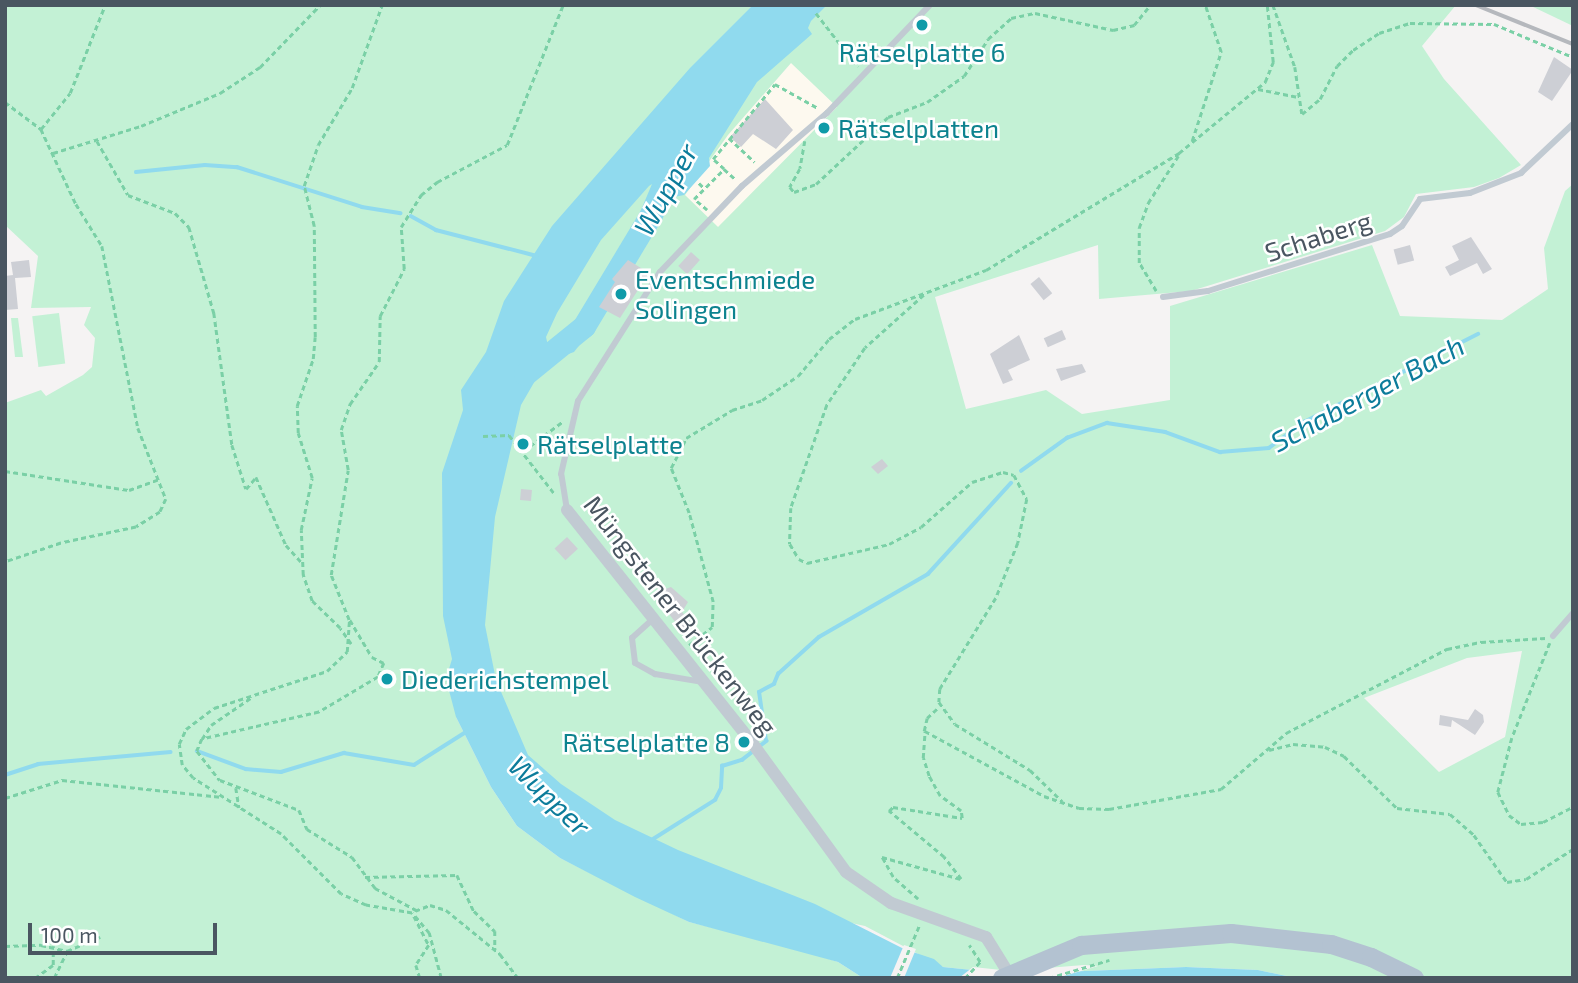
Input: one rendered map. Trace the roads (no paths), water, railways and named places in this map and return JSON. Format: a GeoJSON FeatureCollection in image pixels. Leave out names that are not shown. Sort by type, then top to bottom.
{"type":"FeatureCollection","features":[{"type":"Feature","properties":{"kind":"main road"},"geometry":{"type":"LineString","coordinates":[[1006,976],[1059,952],[1105,941],[1231,933],[1321,942],[1371,957],[1414,978]]}},
{"type":"Feature","properties":{"kind":"street","name":"Müngstener Brückenweg"},"geometry":{"type":"LineString","coordinates":[[567,510],[705,682],[846,872],[881,898],[986,937],[1006,976]]}},
{"type":"Feature","properties":{"kind":"lane","name":"Müngstener Brückenweg"},"geometry":{"type":"LineString","coordinates":[[567,510],[561,474],[573,413],[589,380],[660,272],[762,169],[827,113],[930,5]]}},
{"type":"Feature","properties":{"kind":"lane","name":"Schaberg"},"geometry":{"type":"LineString","coordinates":[[1163,297],[1208,291],[1390,234],[1402,226],[1420,199],[1479,190],[1521,173],[1573,124]]}},
{"type":"Feature","properties":{"kind":"lane"},"geometry":{"type":"LineString","coordinates":[[1553,636],[1573,613]]}},
{"type":"Feature","properties":{"kind":"lane"},"geometry":{"type":"LineString","coordinates":[[653,619],[632,638],[635,663],[654,674],[705,682]]}},
{"type":"Feature","properties":{"kind":"water"},"geometry":{"type":"Polygon","coordinates":[[[753,5],[827,5],[811,21],[808,28],[812,34],[757,82],[709,158],[710,166],[684,195],[669,198],[636,239],[630,236],[652,184],[601,240],[557,313],[546,337],[550,355],[521,405],[495,517],[485,625],[496,680],[528,755],[561,784],[615,820],[678,850],[815,904],[904,949],[934,959],[943,967],[1011,974],[1186,967],[1258,970],[1296,978],[863,978],[838,962],[689,922],[635,897],[560,858],[517,826],[491,787],[456,717],[446,679],[452,659],[443,616],[442,473],[463,410],[461,390],[486,352],[504,301],[552,226],[690,68],[753,5]]]}},
{"type":"Feature","properties":{"kind":"water"},"geometry":{"type":"Polygon","coordinates":[[[585,314],[595,325],[574,352],[554,359],[552,344],[585,314]]]}},
{"type":"Feature","properties":{"kind":"waterway"},"geometry":{"type":"LineString","coordinates":[[136,172],[205,165],[237,167],[362,207],[401,213]]}},
{"type":"Feature","properties":{"kind":"waterway","name":"Wupper"},"geometry":{"type":"LineString","coordinates":[[525,374],[584,326],[652,213]]}},
{"type":"Feature","properties":{"kind":"waterway"},"geometry":{"type":"LineString","coordinates":[[411,216],[436,230],[537,256]]}},
{"type":"Feature","properties":{"kind":"waterway","name":"Schaberger Bach"},"geometry":{"type":"LineString","coordinates":[[1021,471],[1067,438],[1107,423],[1165,432],[1220,452],[1269,448],[1304,422],[1478,334]]}},
{"type":"Feature","properties":{"kind":"waterway","name":"Schaberger Bach"},"geometry":{"type":"LineString","coordinates":[[650,841],[715,800],[721,788],[722,766],[742,760],[766,741],[759,692],[774,684],[778,674],[819,637],[928,574],[1011,483]]}},
{"type":"Feature","properties":{"kind":"waterway"},"geometry":{"type":"LineString","coordinates":[[197,751],[246,769],[281,772],[344,753],[414,765],[466,732]]}},
{"type":"Feature","properties":{"kind":"waterway"},"geometry":{"type":"LineString","coordinates":[[5,775],[38,764],[170,752]]}},
{"type":"Feature","properties":{"kind":"railway"},"geometry":{"type":"LineString","coordinates":[[1476,5],[1573,44]]}},
{"type":"Feature","properties":{"kind":"place","name":"Rätselplatte 6"},"geometry":{"type":"Point","coordinates":[922,25]}},
{"type":"Feature","properties":{"kind":"place","name":"Rätselplatten"},"geometry":{"type":"Point","coordinates":[824,128]}},
{"type":"Feature","properties":{"kind":"place","name":"Eventschmiede Solingen"},"geometry":{"type":"Point","coordinates":[621,294]}},
{"type":"Feature","properties":{"kind":"place","name":"Rätselplatte"},"geometry":{"type":"Point","coordinates":[523,444]}},
{"type":"Feature","properties":{"kind":"place","name":"Diederichstempel"},"geometry":{"type":"Point","coordinates":[387,679]}},
{"type":"Feature","properties":{"kind":"place","name":"Rätselplatte 8"},"geometry":{"type":"Point","coordinates":[744,742]}}]}
